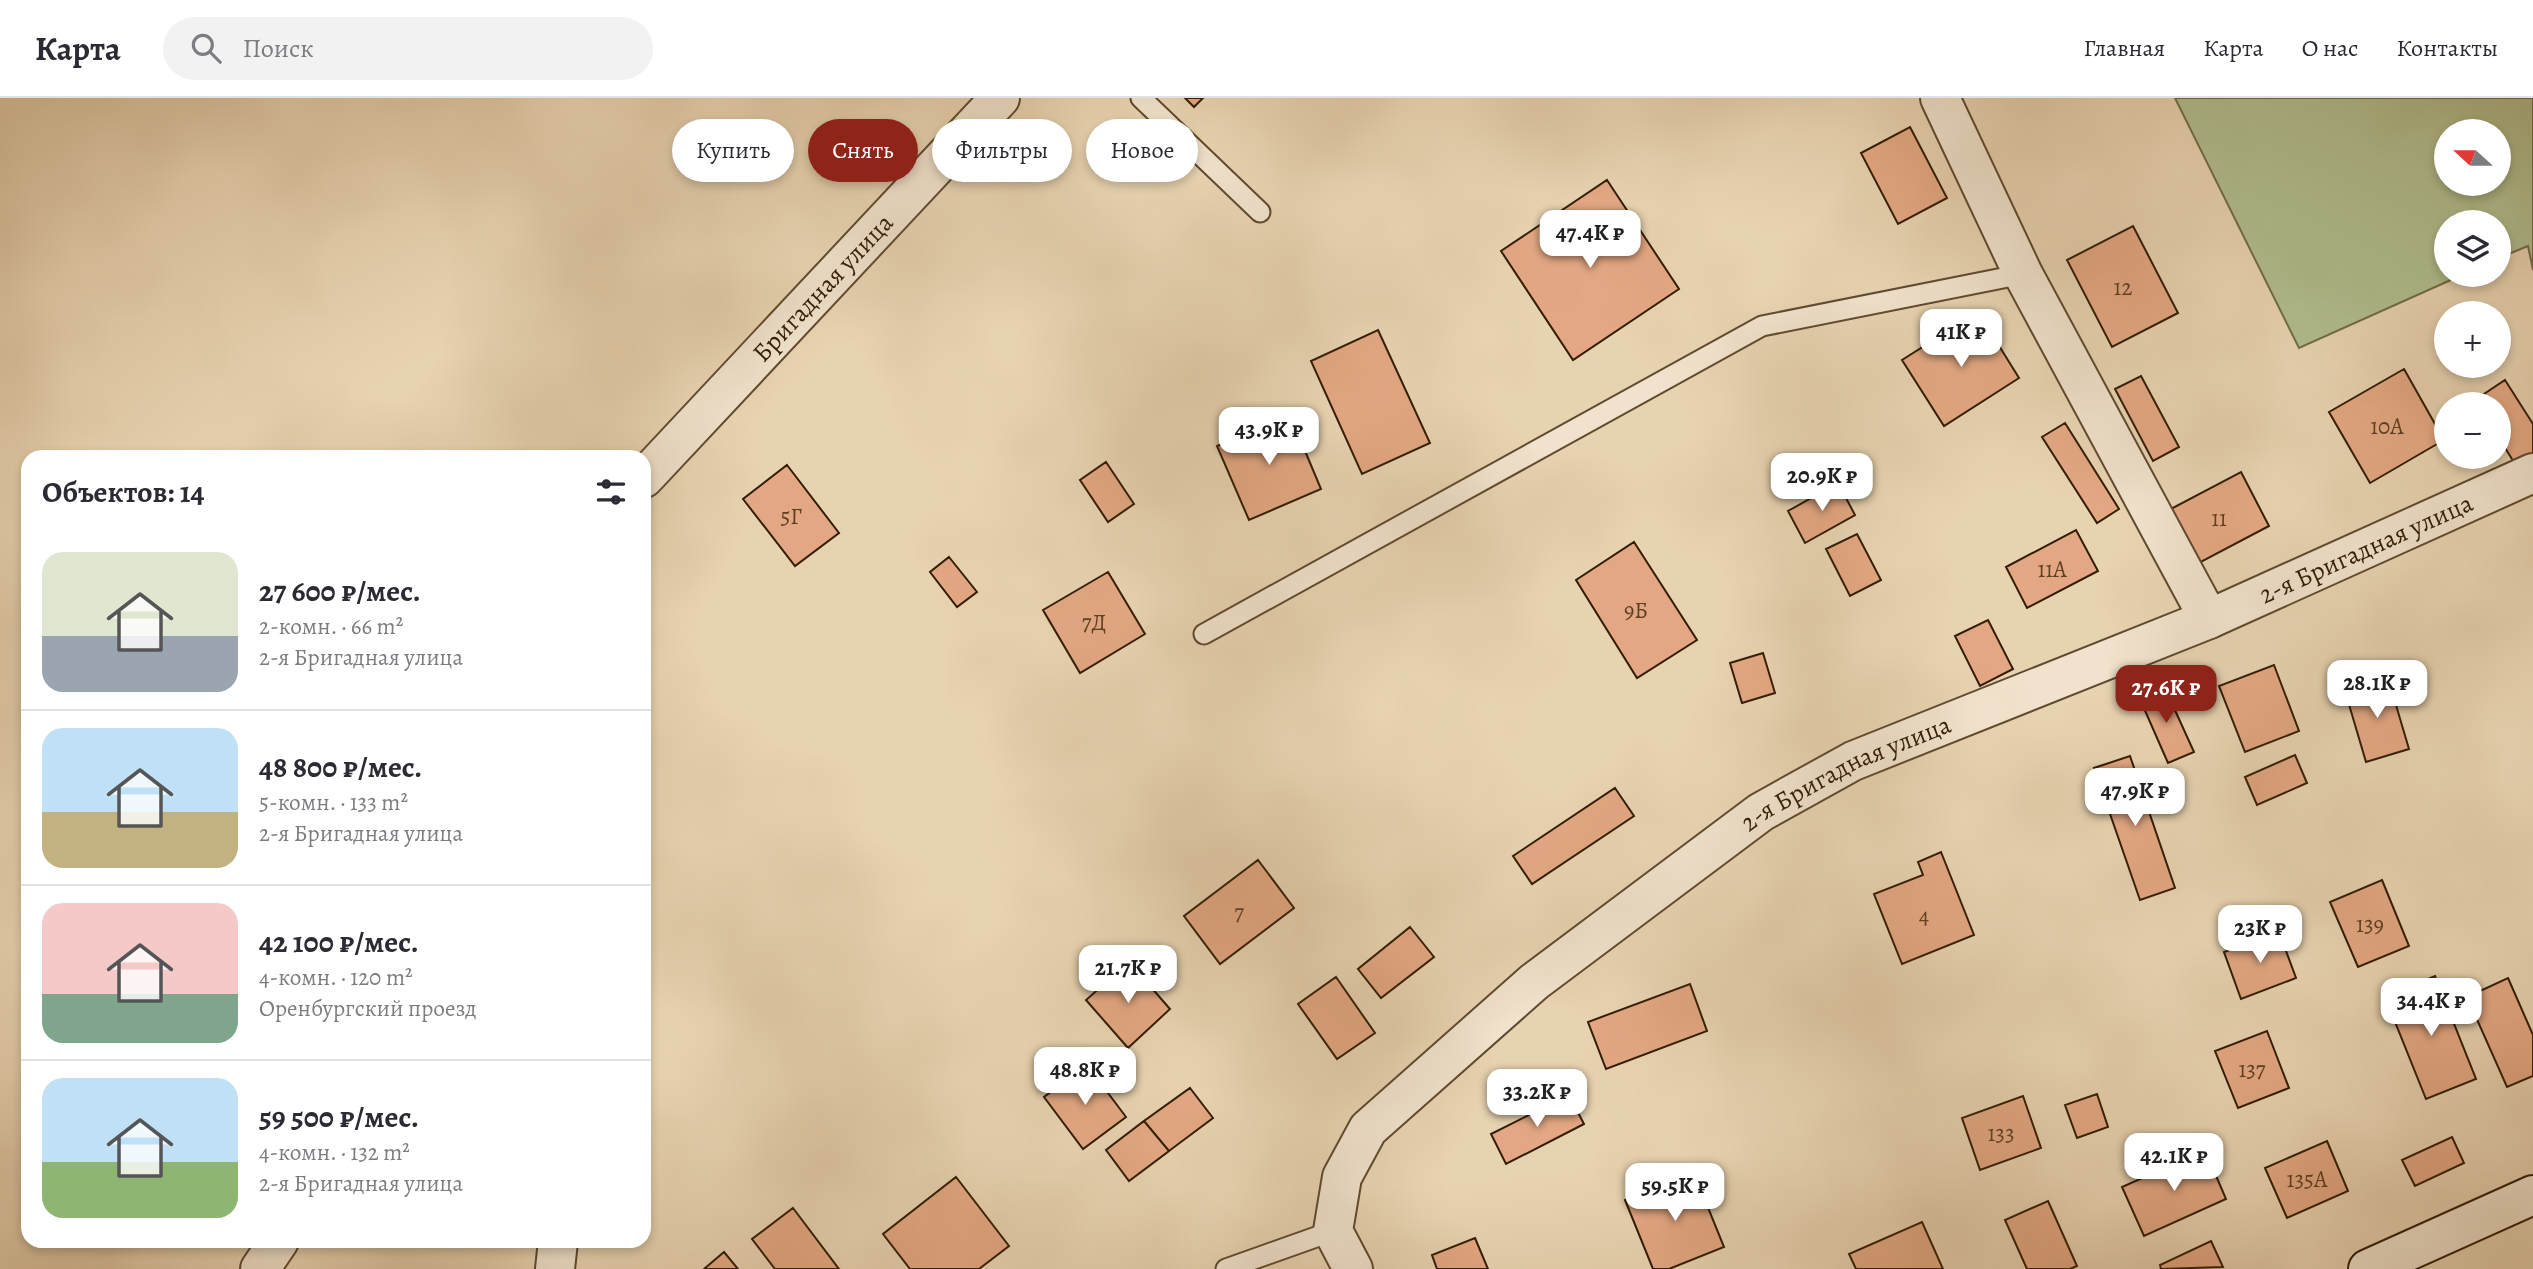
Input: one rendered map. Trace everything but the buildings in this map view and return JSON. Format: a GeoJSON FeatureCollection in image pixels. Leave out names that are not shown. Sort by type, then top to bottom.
{"type":"FeatureCollection","features":[{"type":"Feature","properties":{"kind":"street","name":"Бригадная улица"},"geometry":{"type":"LineString","coordinates":[[651,471],[1000,98]]}},
{"type":"Feature","properties":{"kind":"street"},"geometry":{"type":"LineString","coordinates":[[1940,98],[2023,274],[2209,619]]}},
{"type":"Feature","properties":{"kind":"street","name":"2-я Бригадная улица"},"geometry":{"type":"LineString","coordinates":[[1333,1231],[1342,1177],[1368,1129],[1534,982],[1761,812],[1853,761],[2209,619],[2533,473]]}},
{"type":"Feature","properties":{"kind":"street"},"geometry":{"type":"LineString","coordinates":[[2368,1269],[2533,1195]]}},
{"type":"Feature","properties":{"kind":"street"},"geometry":{"type":"LineString","coordinates":[[1333,1231],[1353,1269]]}},
{"type":"Feature","properties":{"kind":"street"},"geometry":{"type":"LineString","coordinates":[[260,1269],[274,1248]]}},
{"type":"Feature","properties":{"kind":"street"},"geometry":{"type":"LineString","coordinates":[[555,1269],[557,1248]]}},
{"type":"Feature","properties":{"kind":"lane"},"geometry":{"type":"LineString","coordinates":[[1141,98],[1260,212]]}},
{"type":"Feature","properties":{"kind":"lane"},"geometry":{"type":"LineString","coordinates":[[1204,634],[1762,326],[2023,274]]}},
{"type":"Feature","properties":{"kind":"lane"},"geometry":{"type":"LineString","coordinates":[[1226,1269],[1333,1231]]}},
{"type":"Feature","properties":{"kind":"green space"},"geometry":{"type":"Polygon","coordinates":[[[2175,98],[2533,98],[2533,270],[2528,246],[2511,253],[2511,210],[2434,210],[2435,287],[2299,348],[2175,98]]]}}]}
